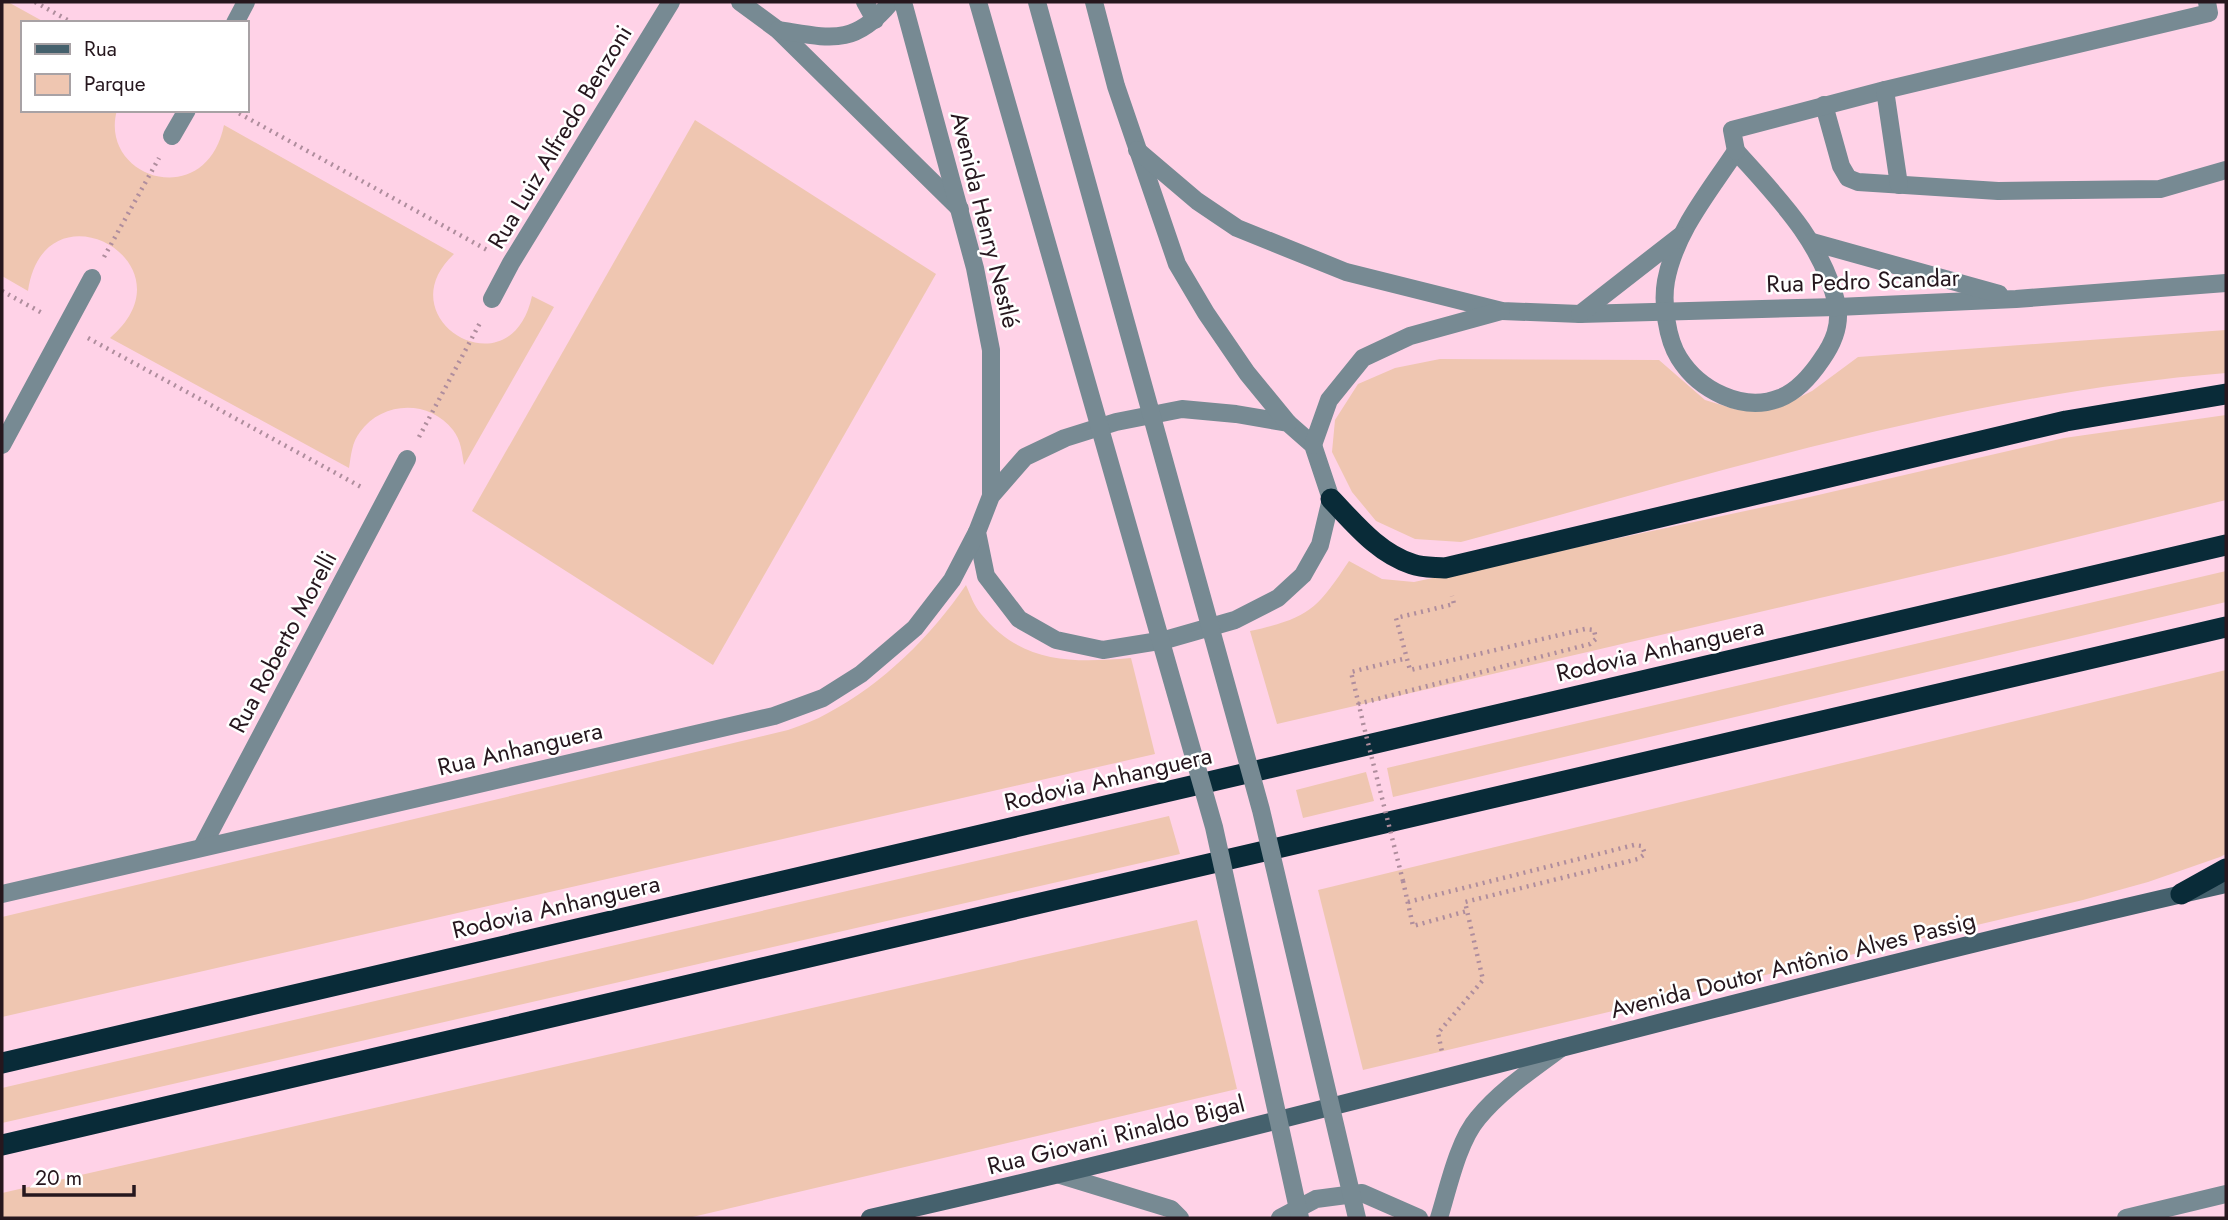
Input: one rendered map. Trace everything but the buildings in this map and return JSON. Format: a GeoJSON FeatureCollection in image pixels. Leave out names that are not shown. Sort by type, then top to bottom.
{"type":"FeatureCollection","features":[{"type":"Feature","properties":{"kind":"highway"},"geometry":{"type":"LineString","coordinates":[[1331,499],[1360,530],[1387,553],[1413,565],[1445,568],[2066,421],[2226,394]]}},
{"type":"Feature","properties":{"kind":"highway","name":"Rodovia Anhanguera"},"geometry":{"type":"LineString","coordinates":[[2,1063],[2226,545]]}},
{"type":"Feature","properties":{"kind":"highway"},"geometry":{"type":"LineString","coordinates":[[2,1145],[2226,628]]}},
{"type":"Feature","properties":{"kind":"highway"},"geometry":{"type":"LineString","coordinates":[[2181,894],[2226,869]]}},
{"type":"Feature","properties":{"kind":"main road","name":"Avenida Doutor Antônio Alves Passig"},"geometry":{"type":"LineString","coordinates":[[1373,1095],[2226,884]]}},
{"type":"Feature","properties":{"kind":"main road","name":"Rua Giovani Rinaldo Bigal"},"geometry":{"type":"LineString","coordinates":[[870,1218],[1060,1175],[1373,1095]]}},
{"type":"Feature","properties":{"kind":"street"},"geometry":{"type":"LineString","coordinates":[[236,21],[246,2]]}},
{"type":"Feature","properties":{"kind":"street","name":"Rua Luiz Alfredo Benzoni"},"geometry":{"type":"LineString","coordinates":[[492,299],[511,263],[671,2]]}},
{"type":"Feature","properties":{"kind":"street"},"geometry":{"type":"LineString","coordinates":[[740,2],[778,30],[960,209]]}},
{"type":"Feature","properties":{"kind":"street"},"geometry":{"type":"LineString","coordinates":[[865,2],[875,20]]}},
{"type":"Feature","properties":{"kind":"street"},"geometry":{"type":"LineString","coordinates":[[778,30],[825,37],[851,35],[875,20],[891,2]]}},
{"type":"Feature","properties":{"kind":"street","name":"Avenida Henry Nestlé"},"geometry":{"type":"LineString","coordinates":[[903,2],[975,268],[991,350],[991,496]]}},
{"type":"Feature","properties":{"kind":"street"},"geometry":{"type":"LineString","coordinates":[[978,2],[1214,827],[1300,1218]]}},
{"type":"Feature","properties":{"kind":"street"},"geometry":{"type":"LineString","coordinates":[[1037,2],[1261,810],[1357,1218]]}},
{"type":"Feature","properties":{"kind":"street"},"geometry":{"type":"LineString","coordinates":[[977,531],[986,576],[1019,619],[1056,640],[1103,650],[1176,637],[1234,620],[1278,598],[1303,575],[1320,545],[1331,499],[1313,445],[1288,423],[1247,373],[1177,264],[1116,86],[1094,2]]}},
{"type":"Feature","properties":{"kind":"street"},"geometry":{"type":"LineString","coordinates":[[1736,151],[1679,236],[1666,281],[1664,313],[1678,358],[1700,381],[1726,399],[1754,403],[1781,398],[1808,379],[1836,338],[1838,307],[1812,242],[1736,151],[1731,130],[1885,90],[2209,13],[2207,2]]}},
{"type":"Feature","properties":{"kind":"street"},"geometry":{"type":"LineString","coordinates":[[1885,90],[1899,185]]}},
{"type":"Feature","properties":{"kind":"street"},"geometry":{"type":"LineString","coordinates":[[1824,105],[1841,166],[1848,178],[1858,182],[1998,191],[2160,189],[2226,170]]}},
{"type":"Feature","properties":{"kind":"street"},"geometry":{"type":"LineString","coordinates":[[172,136],[186,112]]}},
{"type":"Feature","properties":{"kind":"street","name":"Rua Pedro Scandar"},"geometry":{"type":"LineString","coordinates":[[1137,150],[1197,201],[1237,228],[1346,272],[1502,311],[1580,314],[1838,307],[2016,299],[2226,284]]}},
{"type":"Feature","properties":{"kind":"street"},"geometry":{"type":"LineString","coordinates":[[1580,314],[1679,236]]}},
{"type":"Feature","properties":{"kind":"street"},"geometry":{"type":"LineString","coordinates":[[1812,242],[2016,299]]}},
{"type":"Feature","properties":{"kind":"street"},"geometry":{"type":"LineString","coordinates":[[2,445],[92,278]]}},
{"type":"Feature","properties":{"kind":"street","name":"Rua Pedro Scandar"},"geometry":{"type":"LineString","coordinates":[[1313,445],[1329,400],[1363,358],[1410,336],[1502,311]]}},
{"type":"Feature","properties":{"kind":"street"},"geometry":{"type":"LineString","coordinates":[[991,496],[1025,457],[1065,438],[1116,422],[1182,409],[1236,414],[1288,423]]}},
{"type":"Feature","properties":{"kind":"street","name":"Rua Roberto Morelli"},"geometry":{"type":"LineString","coordinates":[[202,847],[407,459]]}},
{"type":"Feature","properties":{"kind":"street","name":"Rua Anhanguera"},"geometry":{"type":"LineString","coordinates":[[2,894],[774,716],[824,698],[861,674],[915,628],[952,580],[991,496]]}},
{"type":"Feature","properties":{"kind":"street"},"geometry":{"type":"LineString","coordinates":[[1439,1218],[1457,1158],[1476,1119],[1517,1081],[1563,1047]]}},
{"type":"Feature","properties":{"kind":"street"},"geometry":{"type":"LineString","coordinates":[[1060,1175],[1171,1209],[1180,1218]]}},
{"type":"Feature","properties":{"kind":"street"},"geometry":{"type":"LineString","coordinates":[[1280,1218],[1316,1199],[1362,1193],[1419,1218]]}},
{"type":"Feature","properties":{"kind":"street"},"geometry":{"type":"LineString","coordinates":[[2126,1218],[2226,1194]]}},
{"type":"Feature","properties":{"kind":"path"},"geometry":{"type":"LineString","coordinates":[[35,2],[69,21]]}},
{"type":"Feature","properties":{"kind":"path"},"geometry":{"type":"LineString","coordinates":[[237,112],[511,263]]}},
{"type":"Feature","properties":{"kind":"path"},"geometry":{"type":"LineString","coordinates":[[92,278],[172,136]]}},
{"type":"Feature","properties":{"kind":"path"},"geometry":{"type":"LineString","coordinates":[[2,291],[386,500]]}},
{"type":"Feature","properties":{"kind":"path"},"geometry":{"type":"LineString","coordinates":[[407,459],[492,299]]}},
{"type":"Feature","properties":{"kind":"path"},"geometry":{"type":"LineString","coordinates":[[1358,704],[1590,644],[1596,639],[1594,630],[1585,629],[1410,670],[1396,618],[1454,604]]}},
{"type":"Feature","properties":{"kind":"path"},"geometry":{"type":"LineString","coordinates":[[1407,658],[1351,672],[1358,704],[1413,926],[1467,911]]}},
{"type":"Feature","properties":{"kind":"path"},"geometry":{"type":"LineString","coordinates":[[1408,902],[1634,845],[1643,846],[1645,854],[1638,859],[1465,902],[1483,980],[1438,1033]]}},
{"type":"Feature","properties":{"kind":"green space"},"geometry":{"type":"Polygon","coordinates":[[[2,2],[8,2],[42,21],[21,21],[21,112],[117,112],[115,134],[123,153],[138,168],[157,176],[177,177],[197,169],[213,152],[224,125],[454,254],[436,279],[434,302],[442,322],[459,336],[480,343],[501,340],[520,325],[532,296],[554,307],[464,465],[458,438],[443,420],[419,409],[406,408],[380,414],[369,422],[355,440],[349,468],[110,338],[132,310],[137,283],[127,260],[108,244],[84,236],[60,240],[40,258],[28,291],[2,276],[2,2]]]}},
{"type":"Feature","properties":{"kind":"green space"},"geometry":{"type":"Polygon","coordinates":[[[695,120],[936,274],[713,665],[472,511],[695,120]]]}},
{"type":"Feature","properties":{"kind":"green space"},"geometry":{"type":"Polygon","coordinates":[[[2226,330],[2226,373],[2032,399],[1936,418],[1745,464],[1461,542],[1415,539],[1376,521],[1352,492],[1332,452],[1335,420],[1358,384],[1395,368],[1440,359],[1659,360],[1705,400],[1738,410],[1778,408],[1812,391],[1858,357],[2226,330]]]}},
{"type":"Feature","properties":{"kind":"green space"},"geometry":{"type":"Polygon","coordinates":[[[2226,415],[2226,500],[2005,555],[1277,724],[1250,631],[1285,622],[1309,610],[1328,591],[1349,561],[1382,579],[1414,582],[1801,499],[2064,438],[2226,415]]]}},
{"type":"Feature","properties":{"kind":"green space"},"geometry":{"type":"Polygon","coordinates":[[[2226,571],[2226,602],[1393,797],[1387,768],[2226,571]]]}},
{"type":"Feature","properties":{"kind":"green space"},"geometry":{"type":"Polygon","coordinates":[[[966,585],[979,611],[997,630],[1013,643],[1031,651],[1068,659],[1131,658],[1155,754],[2,1017],[2,917],[788,730],[828,713],[887,673],[921,640],[966,585]]]}},
{"type":"Feature","properties":{"kind":"green space"},"geometry":{"type":"Polygon","coordinates":[[[2226,670],[2226,854],[2220,857],[2148,882],[2083,900],[1363,1070],[1318,890],[2226,670]]]}},
{"type":"Feature","properties":{"kind":"green space"},"geometry":{"type":"Polygon","coordinates":[[[1366,772],[1374,801],[1303,818],[1296,790],[1366,772]]]}},
{"type":"Feature","properties":{"kind":"green space"},"geometry":{"type":"Polygon","coordinates":[[[1169,816],[1180,854],[2,1123],[2,1088],[1169,816]]]}},
{"type":"Feature","properties":{"kind":"green space"},"geometry":{"type":"Polygon","coordinates":[[[1197,920],[1237,1089],[688,1218],[2,1218],[2,1193],[1197,920]]]}}]}
